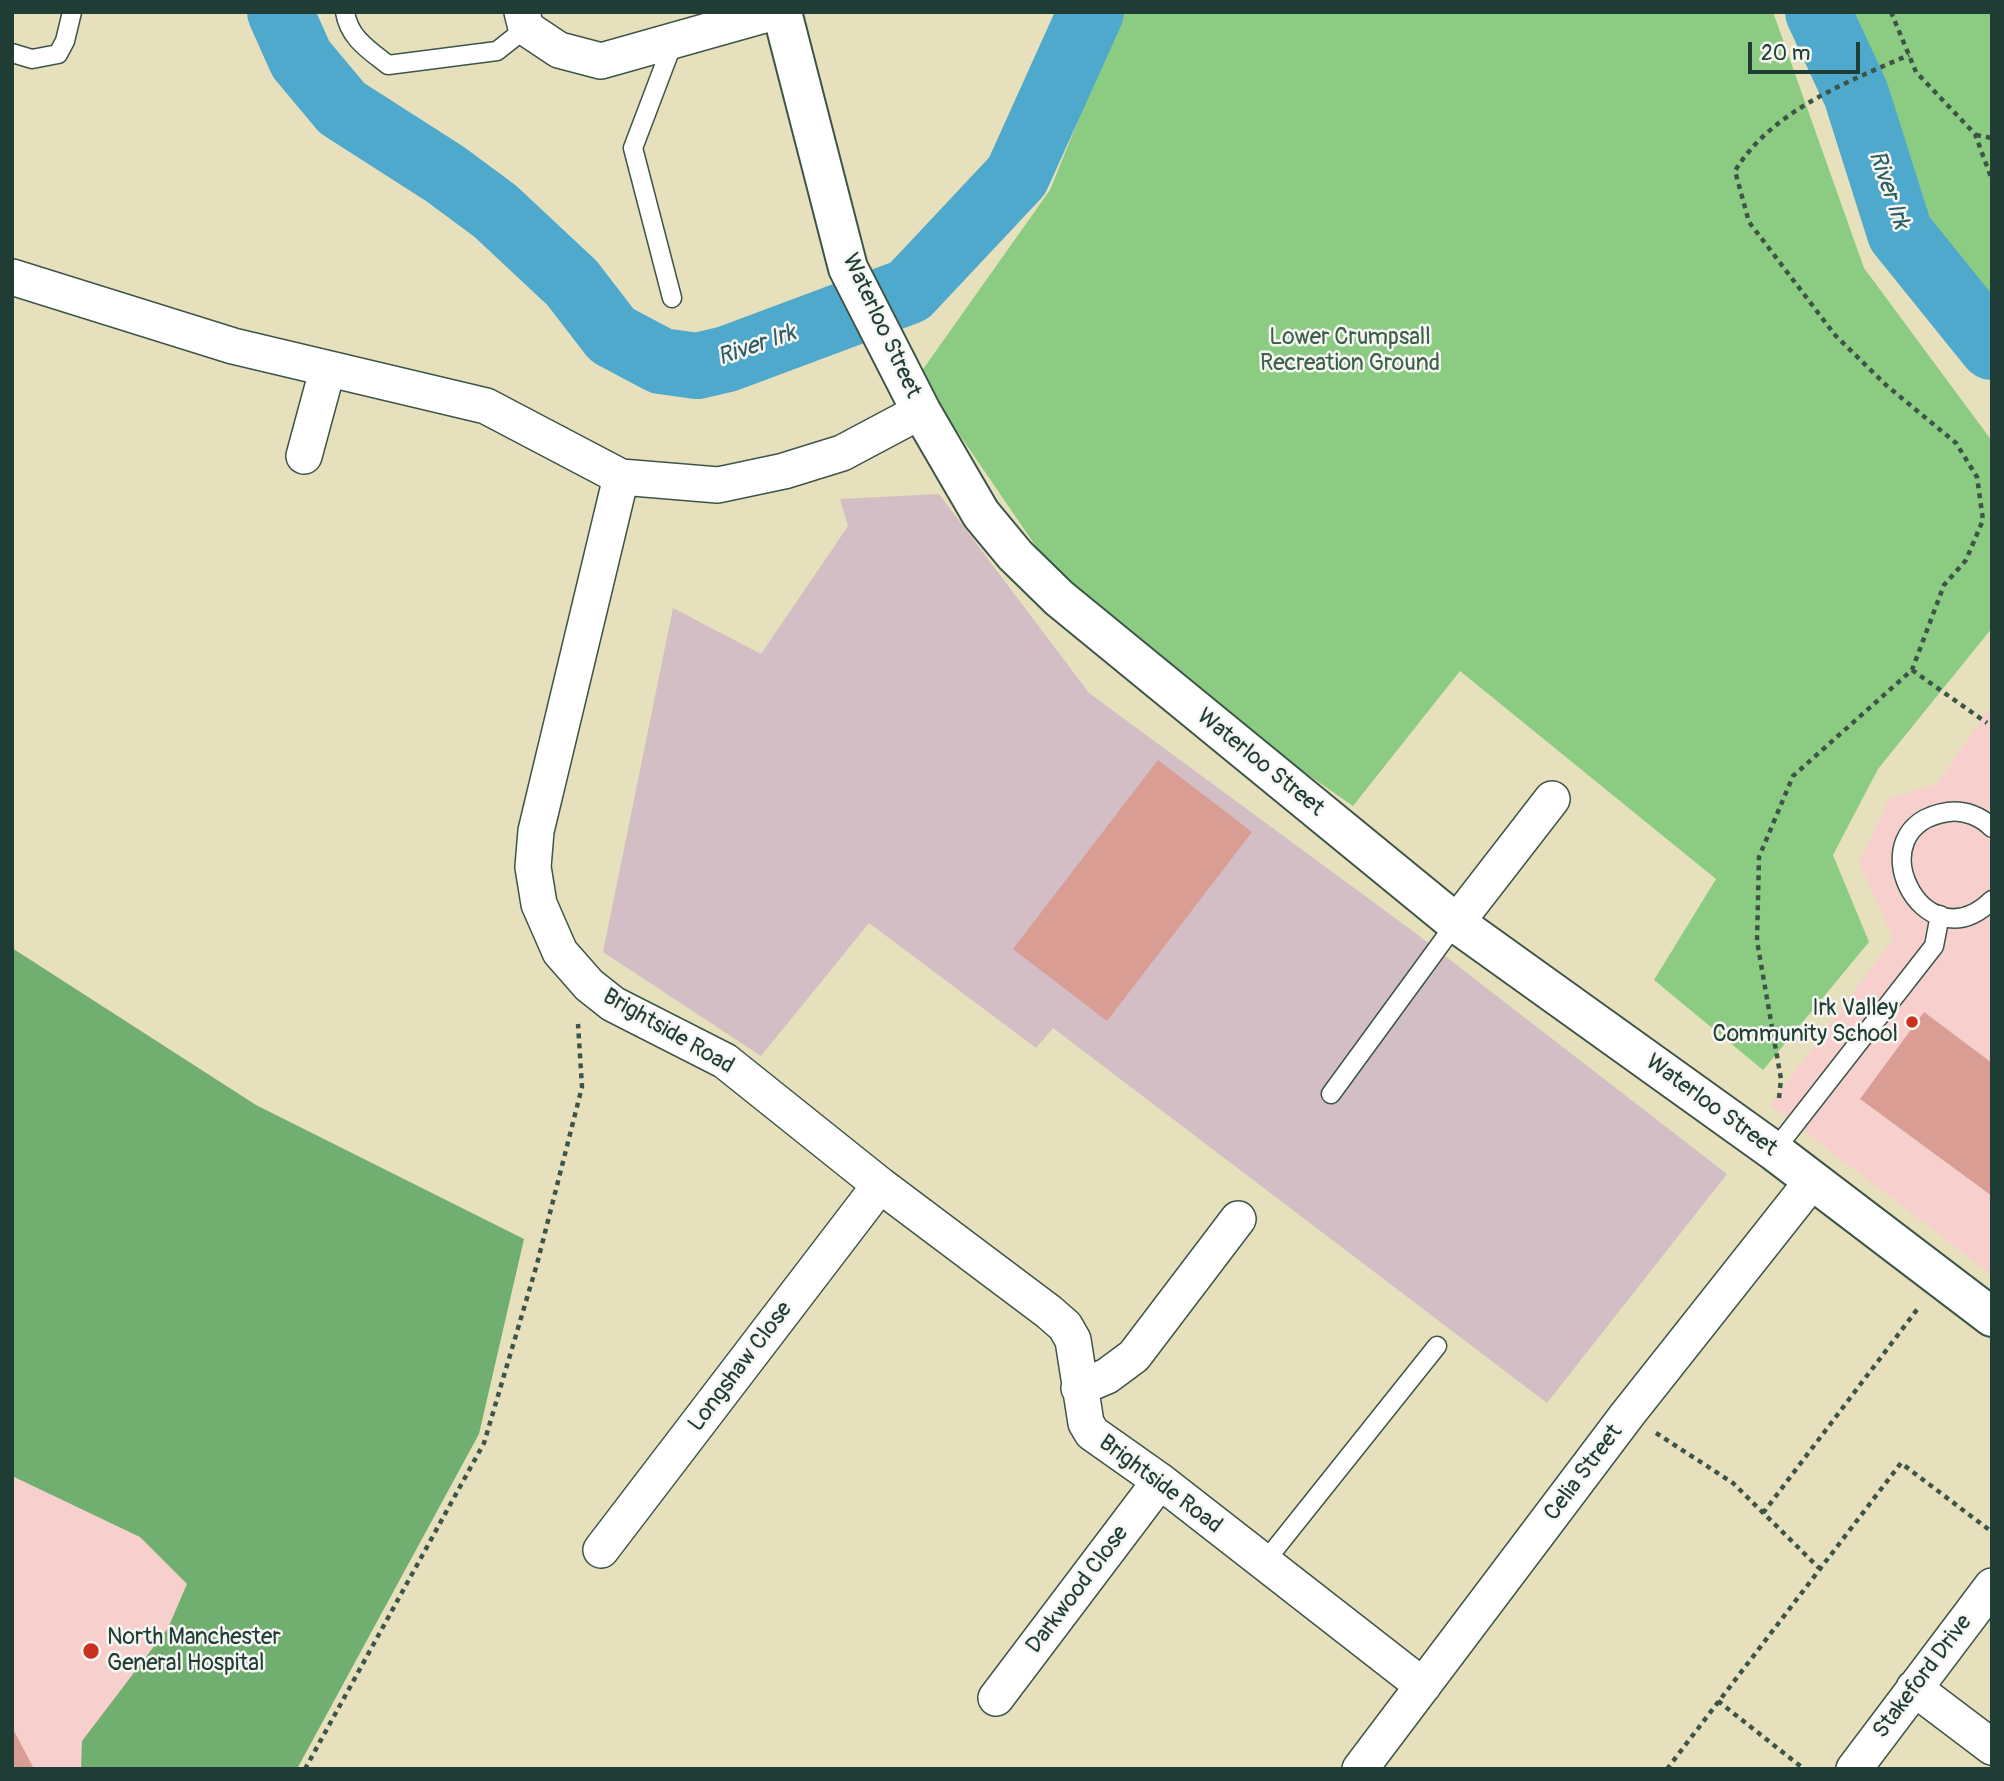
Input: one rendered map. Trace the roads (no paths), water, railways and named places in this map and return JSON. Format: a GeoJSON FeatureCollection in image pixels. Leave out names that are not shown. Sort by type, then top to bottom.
{"type":"FeatureCollection","features":[{"type":"Feature","properties":{"kind":"street"},"geometry":{"type":"LineString","coordinates":[[524,20],[559,50],[601,61],[775,12]]}},
{"type":"Feature","properties":{"kind":"street","name":"Waterloo Street"},"geometry":{"type":"LineString","coordinates":[[782,12],[848,268],[921,411],[981,514],[1015,555],[1059,598],[1457,923],[1814,1180],[1992,1317]]}},
{"type":"Feature","properties":{"kind":"street"},"geometry":{"type":"LineString","coordinates":[[12,277],[233,346],[327,371],[486,407],[621,477],[718,485],[784,471],[842,453],[921,411]]}},
{"type":"Feature","properties":{"kind":"street"},"geometry":{"type":"LineString","coordinates":[[304,456],[327,371]]}},
{"type":"Feature","properties":{"kind":"street","name":"Brightside Road"},"geometry":{"type":"LineString","coordinates":[[621,477],[536,831],[533,867],[539,904],[560,952],[589,985],[613,1004],[725,1061],[880,1185],[1065,1326],[1073,1340],[1086,1423],[1092,1433],[1160,1481],[1263,1564],[1423,1686]]}},
{"type":"Feature","properties":{"kind":"street"},"geometry":{"type":"LineString","coordinates":[[1457,923],[1552,799]]}},
{"type":"Feature","properties":{"kind":"street","name":"Celia Street"},"geometry":{"type":"LineString","coordinates":[[1360,1769],[1628,1415],[1814,1180]]}},
{"type":"Feature","properties":{"kind":"street","name":"Longshaw Close"},"geometry":{"type":"LineString","coordinates":[[601,1550],[880,1185]]}},
{"type":"Feature","properties":{"kind":"street"},"geometry":{"type":"LineString","coordinates":[[1079,1388],[1107,1376],[1134,1356],[1238,1219]]}},
{"type":"Feature","properties":{"kind":"street","name":"Darkwood Close"},"geometry":{"type":"LineString","coordinates":[[996,1698],[1160,1481]]}},
{"type":"Feature","properties":{"kind":"street","name":"Stakeford Drive"},"geometry":{"type":"LineString","coordinates":[[1854,1769],[1992,1586]]}},
{"type":"Feature","properties":{"kind":"street"},"geometry":{"type":"LineString","coordinates":[[1914,1688],[1992,1747]]}},
{"type":"Feature","properties":{"kind":"lane"},"geometry":{"type":"LineString","coordinates":[[12,53],[32,59],[58,54],[65,41],[72,12]]}},
{"type":"Feature","properties":{"kind":"lane"},"geometry":{"type":"LineString","coordinates":[[345,12],[346,22],[358,43],[388,65],[497,51],[524,20]]}},
{"type":"Feature","properties":{"kind":"lane"},"geometry":{"type":"LineString","coordinates":[[672,298],[633,148],[674,40]]}},
{"type":"Feature","properties":{"kind":"lane"},"geometry":{"type":"LineString","coordinates":[[1990,823],[1972,814],[1955,811],[1938,813],[1923,821],[1911,833],[1903,848],[1902,873],[1912,896],[1924,908],[1940,915],[1957,917],[1975,912],[1992,900]]}},
{"type":"Feature","properties":{"kind":"lane"},"geometry":{"type":"LineString","coordinates":[[1774,1151],[1934,946],[1940,915]]}},
{"type":"Feature","properties":{"kind":"lane"},"geometry":{"type":"LineString","coordinates":[[1331,1094],[1457,923]]}},
{"type":"Feature","properties":{"kind":"lane"},"geometry":{"type":"LineString","coordinates":[[1263,1564],[1437,1346]]}},
{"type":"Feature","properties":{"kind":"waterway","name":"River Irk"},"geometry":{"type":"LineString","coordinates":[[280,12],[301,59],[342,108],[445,174],[495,211],[572,283],[612,335],[661,361],[697,366],[727,359],[909,291],[1017,176],[1091,12]]}},
{"type":"Feature","properties":{"kind":"waterway","name":"River Irk"},"geometry":{"type":"LineString","coordinates":[[1818,12],[1856,94],[1900,233],[1992,347]]}},
{"type":"Feature","properties":{"kind":"place","name":"Irk Valley Community School"},"geometry":{"type":"Point","coordinates":[1912,1022]}},
{"type":"Feature","properties":{"kind":"place","name":"North Manchester General Hospital"},"geometry":{"type":"Point","coordinates":[91,1651]}},
{"type":"Feature","properties":{"kind":"park label","name":"Lower Crumpsall Recreation Ground"},"geometry":{"type":"Point","coordinates":[1350,351]}}]}
